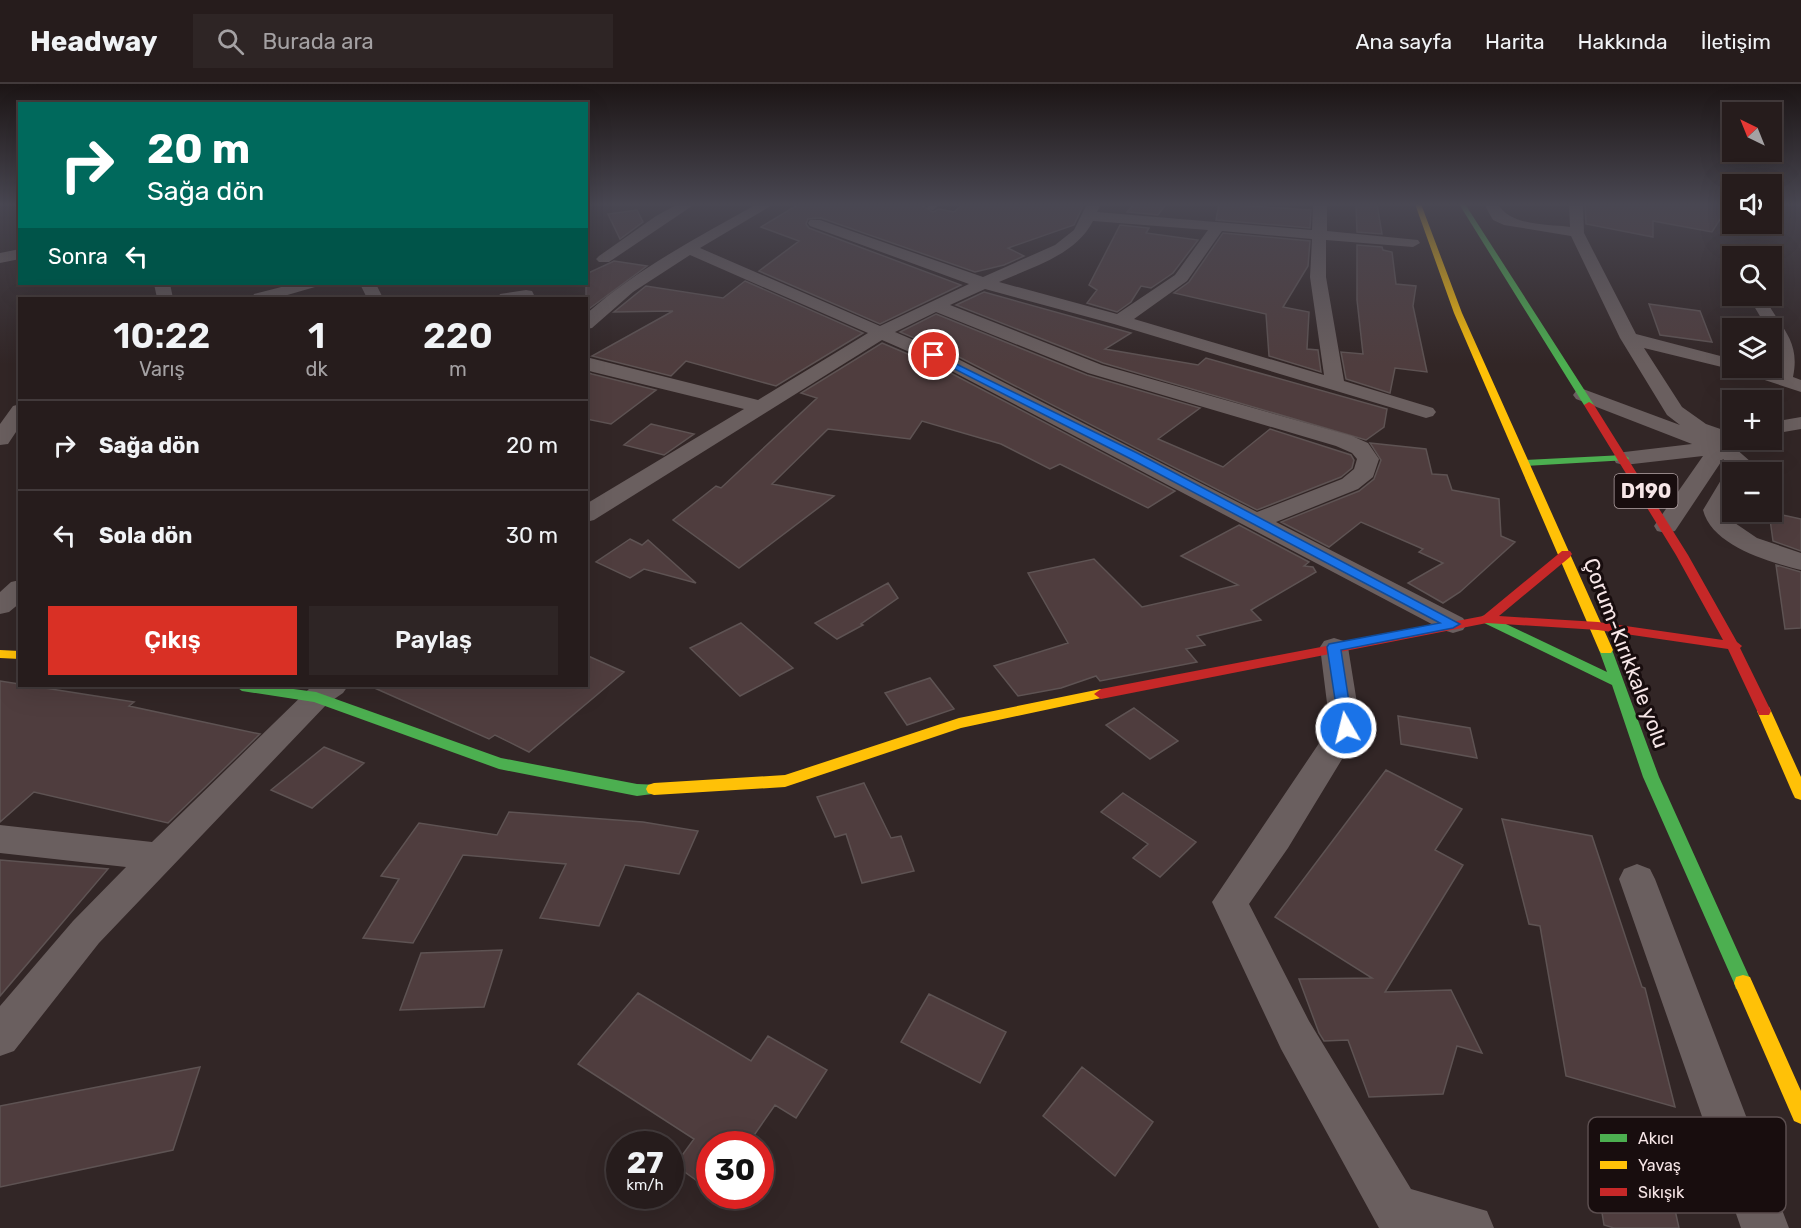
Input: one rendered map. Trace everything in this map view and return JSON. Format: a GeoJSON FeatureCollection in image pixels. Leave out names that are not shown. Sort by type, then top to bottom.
{"type":"FeatureCollection","features":[{"type":"Feature","properties":{"kind":"main road","name":"Çorum-Kırıkkale yolu"},"geometry":{"type":"LineString","coordinates":[[1437,257],[1458,314],[1598,627],[1651,777],[1801,1114]]}},
{"type":"Feature","properties":{"kind":"main road","name":"D190"},"geometry":{"type":"LineString","coordinates":[[1496,257],[1666,526],[1735,646],[1801,794]]}},
{"type":"Feature","properties":{"kind":"main road"},"geometry":{"type":"LineString","coordinates":[[1525,463],[1624,458]]}},
{"type":"Feature","properties":{"kind":"main road"},"geometry":{"type":"LineString","coordinates":[[1487,619],[1566,554]]}},
{"type":"Feature","properties":{"kind":"main road"},"geometry":{"type":"LineString","coordinates":[[1487,619],[1617,682]]}},
{"type":"Feature","properties":{"kind":"main road"},"geometry":{"type":"LineString","coordinates":[[259,687],[325,691],[499,763],[637,789],[785,781],[958,723],[1334,647],[1487,619],[1598,627],[1735,646]]}},
{"type":"Feature","properties":{"kind":"main road"},"geometry":{"type":"LineString","coordinates":[[0,654],[18,655]]}},
{"type":"Feature","properties":{"kind":"street"},"geometry":{"type":"LineString","coordinates":[[588,322],[612,299],[676,257]]}},
{"type":"Feature","properties":{"kind":"street"},"geometry":{"type":"LineString","coordinates":[[709,257],[971,373],[1453,624]]}},
{"type":"Feature","properties":{"kind":"street"},"geometry":{"type":"LineString","coordinates":[[911,257],[983,283],[1120,320],[1426,412]]}},
{"type":"Feature","properties":{"kind":"street"},"geometry":{"type":"LineString","coordinates":[[588,514],[882,332],[934,305],[1039,257]]}},
{"type":"Feature","properties":{"kind":"street"},"geometry":{"type":"LineString","coordinates":[[1120,320],[1181,278],[1197,257]]}},
{"type":"Feature","properties":{"kind":"street"},"geometry":{"type":"LineString","coordinates":[[1319,257],[1318,277],[1335,385]]}},
{"type":"Feature","properties":{"kind":"street"},"geometry":{"type":"LineString","coordinates":[[1589,257],[1629,338],[1674,411],[1699,429],[1722,439]]}},
{"type":"Feature","properties":{"kind":"street"},"geometry":{"type":"LineString","coordinates":[[264,297],[306,285]]}},
{"type":"Feature","properties":{"kind":"street"},"geometry":{"type":"LineString","coordinates":[[513,297],[526,295]]}},
{"type":"Feature","properties":{"kind":"street"},"geometry":{"type":"LineString","coordinates":[[934,305],[1095,369],[1344,441],[1360,448],[1368,459],[1365,472],[1350,484],[1257,521]]}},
{"type":"Feature","properties":{"kind":"street"},"geometry":{"type":"LineString","coordinates":[[1762,306],[1794,333],[1795,360],[1782,380]]}},
{"type":"Feature","properties":{"kind":"street"},"geometry":{"type":"LineString","coordinates":[[1629,338],[1722,362]]}},
{"type":"Feature","properties":{"kind":"street"},"geometry":{"type":"LineString","coordinates":[[588,364],[762,407]]}},
{"type":"Feature","properties":{"kind":"street"},"geometry":{"type":"LineString","coordinates":[[1775,378],[1801,386]]}},
{"type":"Feature","properties":{"kind":"street"},"geometry":{"type":"LineString","coordinates":[[1583,395],[1722,440]]}},
{"type":"Feature","properties":{"kind":"street"},"geometry":{"type":"LineString","coordinates":[[0,439],[16,400]]}},
{"type":"Feature","properties":{"kind":"street"},"geometry":{"type":"LineString","coordinates":[[1782,426],[1801,423]]}},
{"type":"Feature","properties":{"kind":"street"},"geometry":{"type":"LineString","coordinates":[[1624,458],[1722,443]]}},
{"type":"Feature","properties":{"kind":"street"},"geometry":{"type":"LineString","coordinates":[[1666,526],[1722,450]]}},
{"type":"Feature","properties":{"kind":"street"},"geometry":{"type":"LineString","coordinates":[[1722,498],[1715,510],[1718,522],[1748,543],[1801,562]]}},
{"type":"Feature","properties":{"kind":"street"},"geometry":{"type":"LineString","coordinates":[[0,606],[18,590]]}},
{"type":"Feature","properties":{"kind":"street"},"geometry":{"type":"LineString","coordinates":[[1334,647],[1346,728],[1276,838],[1230,902],[1295,1035],[1400,1218],[1470,1228]]}},
{"type":"Feature","properties":{"kind":"street"},"geometry":{"type":"LineString","coordinates":[[0,1037],[86,932],[325,691]]}},
{"type":"Feature","properties":{"kind":"street"},"geometry":{"type":"LineString","coordinates":[[0,839],[160,857]]}},
{"type":"Feature","properties":{"kind":"street"},"geometry":{"type":"LineString","coordinates":[[1636,879],[1725,1117]]}},
{"type":"Feature","properties":{"kind":"street"},"geometry":{"type":"LineString","coordinates":[[1760,1213],[1766,1228]]}},
{"type":"Feature","properties":{"kind":"building"},"geometry":{"type":"Polygon","coordinates":[[[777,257],[887,257],[961,285],[880,324],[759,271],[777,257]]]}},
{"type":"Feature","properties":{"kind":"building"},"geometry":{"type":"Polygon","coordinates":[[[933,257],[1021,257],[1004,265],[975,272],[933,257]]]}},
{"type":"Feature","properties":{"kind":"building"},"geometry":{"type":"Polygon","coordinates":[[[1103,257],[1185,257],[1173,273],[1151,288],[1141,286],[1131,302],[1117,312],[1087,303],[1097,290],[1089,285],[1103,257]]]}},
{"type":"Feature","properties":{"kind":"building"},"geometry":{"type":"Polygon","coordinates":[[[1206,257],[1309,257],[1308,266],[1283,307],[1309,312],[1307,349],[1318,350],[1321,372],[1269,356],[1266,314],[1174,293],[1189,282],[1206,257]]]}},
{"type":"Feature","properties":{"kind":"building"},"geometry":{"type":"Polygon","coordinates":[[[1357,257],[1393,257],[1396,284],[1416,286],[1413,306],[1427,372],[1395,368],[1390,393],[1346,379],[1341,352],[1363,354],[1357,300],[1357,257]]]}},
{"type":"Feature","properties":{"kind":"building"},"geometry":{"type":"Polygon","coordinates":[[[614,261],[647,266],[588,310],[586,285],[588,285],[588,273],[614,261]]]}},
{"type":"Feature","properties":{"kind":"building"},"geometry":{"type":"Polygon","coordinates":[[[745,281],[863,333],[776,386],[686,361],[671,376],[592,356],[673,311],[614,312],[646,286],[723,298],[745,281]]]}},
{"type":"Feature","properties":{"kind":"building"},"geometry":{"type":"Polygon","coordinates":[[[984,292],[1131,333],[1105,349],[1198,365],[1206,358],[1387,409],[1384,427],[1366,440],[1103,363],[956,305],[984,292]]]}},
{"type":"Feature","properties":{"kind":"building"},"geometry":{"type":"Polygon","coordinates":[[[1649,304],[1700,311],[1712,342],[1660,335],[1649,304]]]}},
{"type":"Feature","properties":{"kind":"building"},"geometry":{"type":"Polygon","coordinates":[[[936,314],[1087,375],[1200,408],[1158,439],[1223,467],[1270,429],[1351,455],[1354,460],[1352,468],[1341,477],[1257,510],[959,357],[900,332],[936,314]]]}},
{"type":"Feature","properties":{"kind":"building"},"geometry":{"type":"Polygon","coordinates":[[[882,343],[943,369],[1175,491],[1148,508],[1060,464],[1050,469],[1001,444],[922,421],[910,439],[828,429],[772,484],[834,496],[739,568],[673,520],[716,486],[721,488],[817,398],[801,393],[882,343]]]}},
{"type":"Feature","properties":{"kind":"building"},"geometry":{"type":"Polygon","coordinates":[[[588,373],[656,390],[611,424],[588,419],[588,373]]]}},
{"type":"Feature","properties":{"kind":"building"},"geometry":{"type":"Polygon","coordinates":[[[651,424],[694,434],[664,455],[624,445],[651,424]]]}},
{"type":"Feature","properties":{"kind":"building"},"geometry":{"type":"Polygon","coordinates":[[[1370,443],[1426,449],[1432,474],[1447,475],[1452,490],[1499,499],[1501,536],[1515,542],[1460,592],[1443,603],[1408,583],[1443,563],[1419,552],[1423,549],[1361,522],[1329,547],[1281,522],[1359,491],[1374,479],[1381,460],[1370,443]]]}},
{"type":"Feature","properties":{"kind":"building"},"geometry":{"type":"Polygon","coordinates":[[[1782,515],[1801,519],[1801,551],[1773,541],[1770,522],[1782,522],[1782,515]]]}},
{"type":"Feature","properties":{"kind":"building"},"geometry":{"type":"Polygon","coordinates":[[[1239,525],[1309,562],[1304,566],[1313,567],[1316,572],[1251,610],[1261,620],[1197,636],[1205,645],[1186,649],[1197,662],[1100,681],[1096,676],[1061,688],[1018,696],[994,666],[1068,643],[1028,573],[1094,559],[1142,607],[1238,585],[1181,556],[1239,525]]]}},
{"type":"Feature","properties":{"kind":"building"},"geometry":{"type":"Polygon","coordinates":[[[630,539],[642,545],[648,540],[696,583],[644,569],[630,578],[596,562],[630,539]]]}},
{"type":"Feature","properties":{"kind":"building"},"geometry":{"type":"Polygon","coordinates":[[[1776,565],[1801,572],[1801,628],[1785,629],[1776,565]]]}},
{"type":"Feature","properties":{"kind":"building"},"geometry":{"type":"Polygon","coordinates":[[[888,583],[898,598],[861,624],[863,625],[837,639],[815,623],[888,583]]]}},
{"type":"Feature","properties":{"kind":"building"},"geometry":{"type":"Polygon","coordinates":[[[741,623],[793,668],[740,696],[690,648],[741,623]]]}},
{"type":"Feature","properties":{"kind":"building"},"geometry":{"type":"Polygon","coordinates":[[[588,656],[624,672],[529,752],[495,735],[489,739],[372,687],[588,687],[588,656]]]}},
{"type":"Feature","properties":{"kind":"building"},"geometry":{"type":"Polygon","coordinates":[[[930,678],[954,709],[907,725],[885,693],[930,678]]]}},
{"type":"Feature","properties":{"kind":"building"},"geometry":{"type":"Polygon","coordinates":[[[0,681],[18,684],[18,687],[38,687],[134,702],[129,706],[260,734],[168,823],[34,792],[0,822],[0,681]]]}},
{"type":"Feature","properties":{"kind":"building"},"geometry":{"type":"Polygon","coordinates":[[[1134,708],[1178,741],[1150,759],[1106,725],[1134,708]]]}},
{"type":"Feature","properties":{"kind":"building"},"geometry":{"type":"Polygon","coordinates":[[[1398,716],[1470,728],[1477,758],[1401,744],[1398,716]]]}},
{"type":"Feature","properties":{"kind":"building"},"geometry":{"type":"Polygon","coordinates":[[[324,747],[364,763],[312,808],[271,790],[324,747]]]}},
{"type":"Feature","properties":{"kind":"building"},"geometry":{"type":"Polygon","coordinates":[[[1386,770],[1462,809],[1435,850],[1463,865],[1385,992],[1451,990],[1482,1053],[1457,1046],[1443,1094],[1369,1097],[1348,1040],[1324,1041],[1299,979],[1372,978],[1275,917],[1386,770]]]}},
{"type":"Feature","properties":{"kind":"building"},"geometry":{"type":"Polygon","coordinates":[[[864,783],[891,838],[901,836],[914,871],[862,883],[846,834],[835,837],[817,797],[864,783]]]}},
{"type":"Feature","properties":{"kind":"building"},"geometry":{"type":"Polygon","coordinates":[[[1123,793],[1196,842],[1160,877],[1133,858],[1148,844],[1101,812],[1123,793]]]}},
{"type":"Feature","properties":{"kind":"building"},"geometry":{"type":"Polygon","coordinates":[[[509,812],[643,822],[698,831],[679,874],[625,865],[599,926],[540,918],[566,864],[463,855],[413,943],[363,938],[399,879],[381,876],[419,823],[497,835],[509,812]]]}},
{"type":"Feature","properties":{"kind":"building"},"geometry":{"type":"Polygon","coordinates":[[[1502,819],[1592,836],[1642,987],[1645,988],[1675,1107],[1566,1076],[1540,926],[1529,924],[1502,819]]]}},
{"type":"Feature","properties":{"kind":"building"},"geometry":{"type":"Polygon","coordinates":[[[0,860],[108,869],[0,996],[0,860]]]}},
{"type":"Feature","properties":{"kind":"building"},"geometry":{"type":"Polygon","coordinates":[[[502,950],[484,1007],[400,1010],[421,953],[502,950]]]}},
{"type":"Feature","properties":{"kind":"building"},"geometry":{"type":"Polygon","coordinates":[[[638,993],[751,1061],[768,1036],[827,1070],[796,1118],[775,1105],[757,1131],[696,1131],[696,1180],[684,1171],[684,1153],[694,1139],[578,1064],[638,993]]]}},
{"type":"Feature","properties":{"kind":"building"},"geometry":{"type":"Polygon","coordinates":[[[929,994],[1006,1032],[980,1083],[901,1042],[929,994]]]}},
{"type":"Feature","properties":{"kind":"building"},"geometry":{"type":"Polygon","coordinates":[[[200,1067],[173,1150],[0,1187],[0,1106],[200,1067]]]}},
{"type":"Feature","properties":{"kind":"building"},"geometry":{"type":"Polygon","coordinates":[[[1082,1067],[1153,1122],[1115,1176],[1043,1116],[1082,1067]]]}},
{"type":"Feature","properties":{"kind":"building"},"geometry":{"type":"Polygon","coordinates":[[[1602,1213],[1676,1213],[1679,1228],[1614,1228],[1604,1225],[1602,1213]]]}},
{"type":"Feature","properties":{"kind":"traffic: fast"},"geometry":{"type":"LineString","coordinates":[[1496,257],[1589,405]]}},
{"type":"Feature","properties":{"kind":"traffic: fast"},"geometry":{"type":"LineString","coordinates":[[1525,463],[1624,458]]}},
{"type":"Feature","properties":{"kind":"traffic: fast"},"geometry":{"type":"LineString","coordinates":[[1487,619],[1616,682]]}},
{"type":"Feature","properties":{"kind":"traffic: fast"},"geometry":{"type":"LineString","coordinates":[[1606,650],[1651,777],[1743,983]]}},
{"type":"Feature","properties":{"kind":"traffic: fast"},"geometry":{"type":"LineString","coordinates":[[249,687],[316,697],[499,763],[637,790],[654,789]]}},
{"type":"Feature","properties":{"kind":"traffic: slow"},"geometry":{"type":"LineString","coordinates":[[1438,257],[1458,313],[1606,650]]}},
{"type":"Feature","properties":{"kind":"traffic: slow"},"geometry":{"type":"LineString","coordinates":[[0,654],[18,655]]}},
{"type":"Feature","properties":{"kind":"traffic: slow"},"geometry":{"type":"LineString","coordinates":[[654,789],[785,781],[959,723],[1101,694]]}},
{"type":"Feature","properties":{"kind":"traffic: slow"},"geometry":{"type":"LineString","coordinates":[[1764,711],[1801,794]]}},
{"type":"Feature","properties":{"kind":"traffic: slow"},"geometry":{"type":"LineString","coordinates":[[1743,983],[1801,1114]]}},
{"type":"Feature","properties":{"kind":"traffic: jam"},"geometry":{"type":"LineString","coordinates":[[1589,405],[1704,593],[1764,711]]}},
{"type":"Feature","properties":{"kind":"traffic: jam"},"geometry":{"type":"LineString","coordinates":[[1487,619],[1566,554]]}},
{"type":"Feature","properties":{"kind":"traffic: jam"},"geometry":{"type":"LineString","coordinates":[[1101,694],[1487,619],[1598,626]]}},
{"type":"Feature","properties":{"kind":"traffic: jam"},"geometry":{"type":"LineString","coordinates":[[1598,626],[1735,646]]}},
{"type":"Feature","properties":{"kind":"route"},"geometry":{"type":"LineString","coordinates":[[934,355],[1133,456],[1453,624],[1334,647],[1346,728]]}}]}
